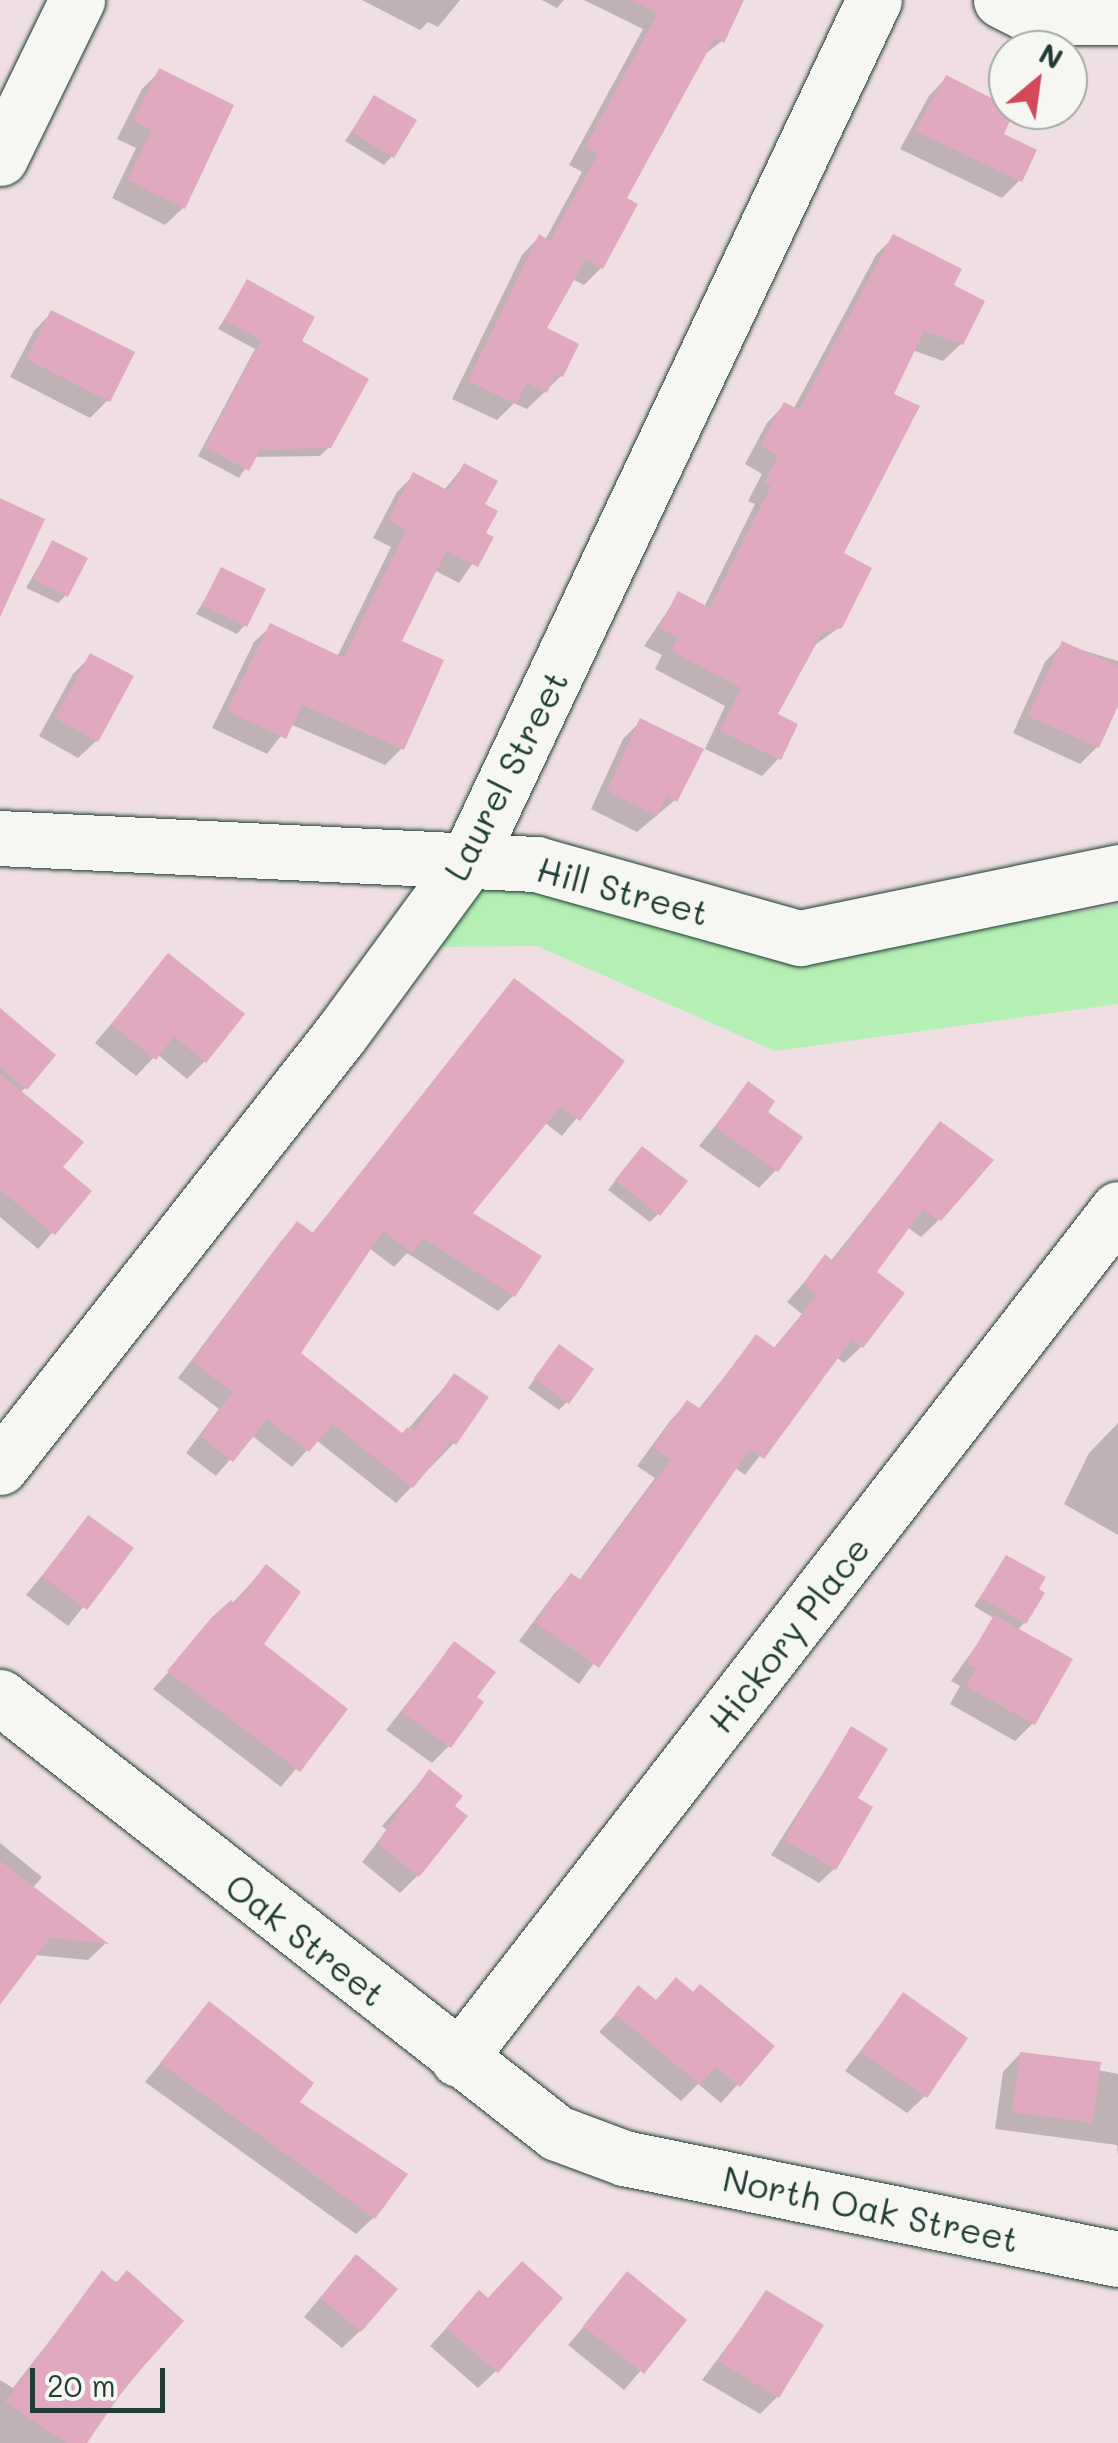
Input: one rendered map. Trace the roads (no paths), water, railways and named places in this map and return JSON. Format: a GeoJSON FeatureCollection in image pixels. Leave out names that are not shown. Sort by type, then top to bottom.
{"type":"FeatureCollection","features":[{"type":"Feature","properties":{"kind":"street"},"geometry":{"type":"LineString","coordinates":[[0,158],[77,0]]}},
{"type":"Feature","properties":{"kind":"street","name":"Laurel Street"},"geometry":{"type":"LineString","coordinates":[[0,1467],[340,1035],[467,862],[874,0]]}},
{"type":"Feature","properties":{"kind":"street"},"geometry":{"type":"LineString","coordinates":[[1000,0],[1035,17],[1118,17]]}},
{"type":"Feature","properties":{"kind":"street","name":"Hill Street"},"geometry":{"type":"LineString","coordinates":[[0,838],[536,864],[800,938],[1118,872]]}},
{"type":"Feature","properties":{"kind":"street","name":"Hickory Place"},"geometry":{"type":"LineString","coordinates":[[458,2059],[1118,1209]]}},
{"type":"Feature","properties":{"kind":"street","name":"Oak Street"},"geometry":{"type":"LineString","coordinates":[[0,1698],[557,2134],[624,2158]]}},
{"type":"Feature","properties":{"kind":"street","name":"North Oak Street"},"geometry":{"type":"LineString","coordinates":[[624,2158],[1118,2259]]}}]}
